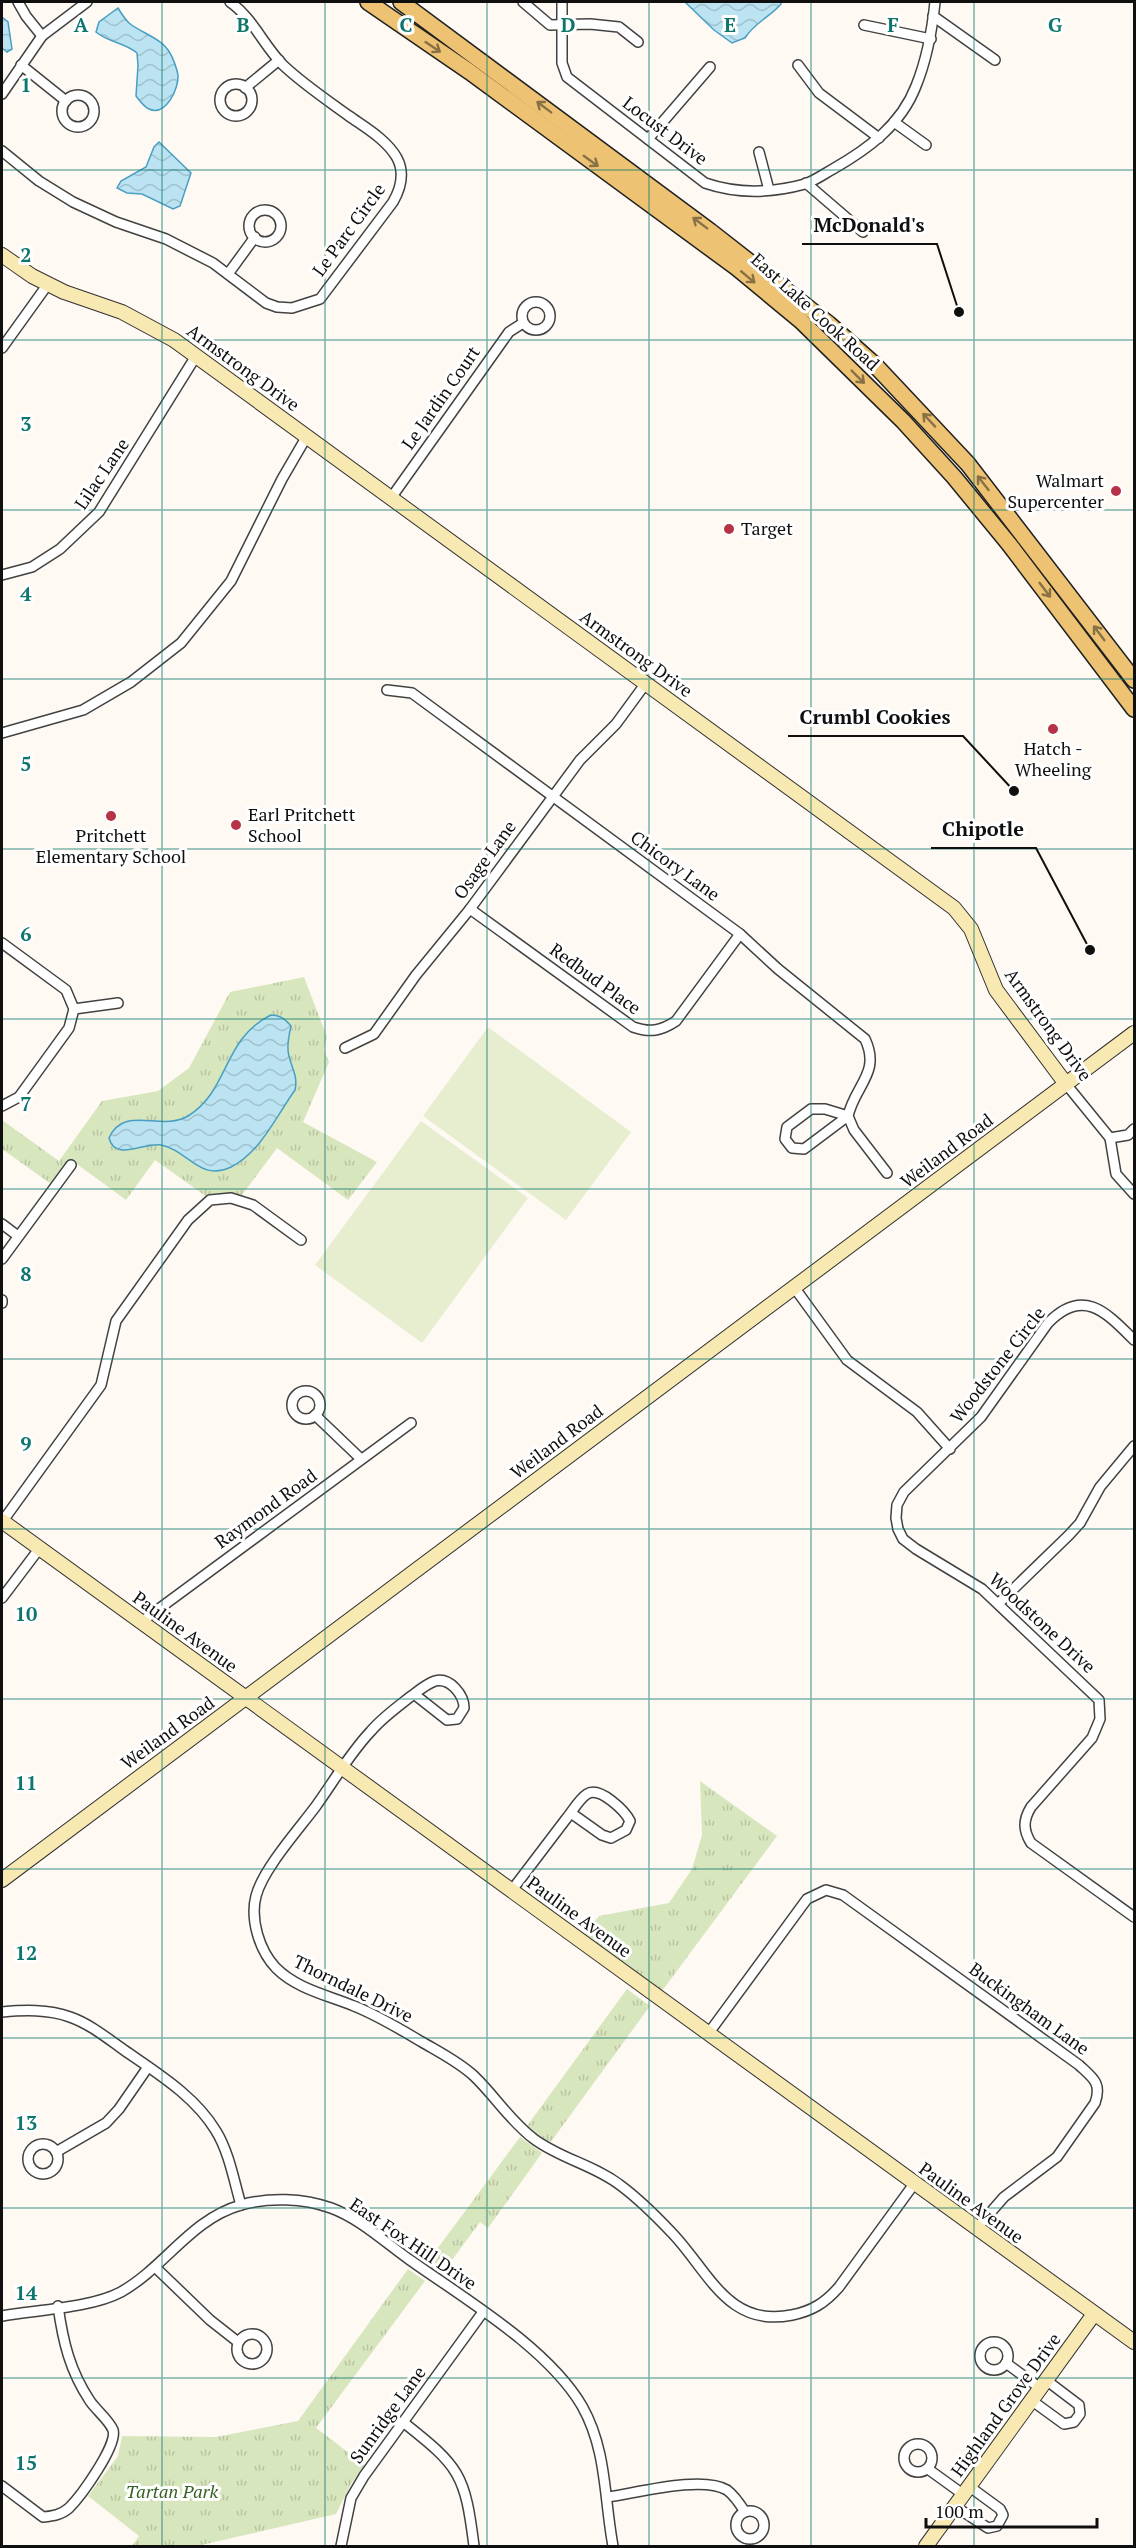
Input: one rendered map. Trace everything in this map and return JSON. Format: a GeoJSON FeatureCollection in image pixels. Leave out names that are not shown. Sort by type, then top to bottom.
{"type":"FeatureCollection","features":[{"type":"Feature","properties":{"kind":"main road","name":"East Lake Cook Road"},"geometry":{"type":"LineString","coordinates":[[368,2],[470,72],[738,268],[801,321],[903,421],[954,477],[1009,544],[1134,708]]}},
{"type":"Feature","properties":{"kind":"main road","name":"East Lake Cook Road"},"geometry":{"type":"LineString","coordinates":[[401,2],[710,231],[829,324],[874,364],[968,464],[1134,680]]}},
{"type":"Feature","properties":{"kind":"street"},"geometry":{"type":"LineString","coordinates":[[18,2],[42,36]]}},
{"type":"Feature","properties":{"kind":"street"},"geometry":{"type":"LineString","coordinates":[[2,94],[42,36],[87,2]]}},
{"type":"Feature","properties":{"kind":"street","name":"Le Parc Circle"},"geometry":{"type":"LineString","coordinates":[[2,151],[39,181],[73,202],[116,222],[166,239],[213,263],[266,303],[292,308],[320,299],[400,191],[402,175],[399,160],[391,148],[321,96],[279,60],[230,2]]}},
{"type":"Feature","properties":{"kind":"street"},"geometry":{"type":"LineString","coordinates":[[522,2],[550,25],[590,24],[619,27],[638,42]]}},
{"type":"Feature","properties":{"kind":"street","name":"Locust Drive"},"geometry":{"type":"LineString","coordinates":[[562,2],[562,63],[567,77],[705,183],[721,188],[751,192],[806,183],[863,152],[879,138],[894,122],[915,88],[931,39],[935,2]]}},
{"type":"Feature","properties":{"kind":"street"},"geometry":{"type":"LineString","coordinates":[[933,16],[995,60]]}},
{"type":"Feature","properties":{"kind":"street"},"geometry":{"type":"LineString","coordinates":[[864,25],[931,39]]}},
{"type":"Feature","properties":{"kind":"street"},"geometry":{"type":"LineString","coordinates":[[245,88],[279,60]]}},
{"type":"Feature","properties":{"kind":"street"},"geometry":{"type":"LineString","coordinates":[[798,64],[819,93],[879,138]]}},
{"type":"Feature","properties":{"kind":"street"},"geometry":{"type":"LineString","coordinates":[[21,65],[66,101]]}},
{"type":"Feature","properties":{"kind":"street"},"geometry":{"type":"LineString","coordinates":[[648,139],[710,67]]}},
{"type":"Feature","properties":{"kind":"street"},"geometry":{"type":"LineString","coordinates":[[894,122],[926,145]]}},
{"type":"Feature","properties":{"kind":"street"},"geometry":{"type":"LineString","coordinates":[[759,152],[769,190]]}},
{"type":"Feature","properties":{"kind":"street"},"geometry":{"type":"LineString","coordinates":[[806,183],[863,232]]}},
{"type":"Feature","properties":{"kind":"street"},"geometry":{"type":"LineString","coordinates":[[228,274],[255,237]]}},
{"type":"Feature","properties":{"kind":"street","name":"Armstrong Drive"},"geometry":{"type":"LineString","coordinates":[[2,255],[48,284],[122,312],[154,327],[954,908],[971,929],[996,990],[1066,1084],[1110,1138],[1116,1174],[1134,1194]]}},
{"type":"Feature","properties":{"kind":"street"},"geometry":{"type":"LineString","coordinates":[[2,348],[48,284]]}},
{"type":"Feature","properties":{"kind":"street","name":"Le Jardin Court"},"geometry":{"type":"LineString","coordinates":[[391,498],[509,332],[523,322]]}},
{"type":"Feature","properties":{"kind":"street","name":"Lilac Lane"},"geometry":{"type":"LineString","coordinates":[[2,575],[32,567],[60,549],[99,512],[196,356]]}},
{"type":"Feature","properties":{"kind":"street"},"geometry":{"type":"LineString","coordinates":[[2,732],[83,710],[131,682],[181,643],[231,581],[282,479],[307,436]]}},
{"type":"Feature","properties":{"kind":"street","name":"Osage Lane"},"geometry":{"type":"LineString","coordinates":[[345,1048],[374,1034],[416,975],[470,909],[580,760],[616,724],[646,683]]}},
{"type":"Feature","properties":{"kind":"street","name":"Chicory Lane"},"geometry":{"type":"LineString","coordinates":[[387,690],[412,693],[553,796],[740,934],[778,969],[865,1040],[870,1050],[869,1074],[856,1093],[848,1116]]}},
{"type":"Feature","properties":{"kind":"street","name":"Redbud Place"},"geometry":{"type":"LineString","coordinates":[[470,909],[633,1027],[647,1032],[663,1029],[676,1021],[740,934]]}},
{"type":"Feature","properties":{"kind":"street"},"geometry":{"type":"LineString","coordinates":[[2,943],[66,990],[74,1009],[69,1028],[19,1097],[2,1106]]}},
{"type":"Feature","properties":{"kind":"street"},"geometry":{"type":"LineString","coordinates":[[74,1009],[118,1003]]}},
{"type":"Feature","properties":{"kind":"street","name":"Weiland Road"},"geometry":{"type":"LineString","coordinates":[[2,1880],[1134,1033]]}},
{"type":"Feature","properties":{"kind":"street"},"geometry":{"type":"LineString","coordinates":[[848,1116],[804,1149],[792,1148],[785,1139],[785,1131],[789,1125],[811,1109],[825,1109],[848,1116],[854,1130],[887,1173]]}},
{"type":"Feature","properties":{"kind":"street"},"geometry":{"type":"LineString","coordinates":[[1110,1138],[1128,1135],[1134,1129]]}},
{"type":"Feature","properties":{"kind":"street"},"geometry":{"type":"LineString","coordinates":[[2,1259],[70,1165]]}},
{"type":"Feature","properties":{"kind":"street"},"geometry":{"type":"LineString","coordinates":[[2,1522],[101,1385],[116,1321],[188,1220],[210,1200],[231,1198],[253,1205],[301,1240]]}},
{"type":"Feature","properties":{"kind":"street"},"geometry":{"type":"LineString","coordinates":[[2,1224],[18,1236]]}},
{"type":"Feature","properties":{"kind":"street"},"geometry":{"type":"LineString","coordinates":[[794,1287],[847,1360],[917,1413],[950,1449]]}},
{"type":"Feature","properties":{"kind":"street","name":"Woodstone Circle"},"geometry":{"type":"LineString","coordinates":[[950,1449],[981,1417],[1056,1314],[1068,1307],[1094,1306],[1109,1316],[1134,1340]]}},
{"type":"Feature","properties":{"kind":"street"},"geometry":{"type":"LineString","coordinates":[[315,1415],[361,1459]]}},
{"type":"Feature","properties":{"kind":"street","name":"Raymond Road"},"geometry":{"type":"LineString","coordinates":[[141,1622],[411,1423]]}},
{"type":"Feature","properties":{"kind":"street"},"geometry":{"type":"LineString","coordinates":[[999,1603],[1070,1535],[1106,1480],[1134,1446]]}},
{"type":"Feature","properties":{"kind":"street","name":"Woodstone Drive"},"geometry":{"type":"LineString","coordinates":[[950,1449],[904,1492],[897,1505],[898,1529],[903,1539],[916,1549],[961,1574],[999,1603],[1099,1700],[1100,1719],[1092,1738],[1031,1807],[1026,1815],[1025,1834],[1031,1843],[1134,1917]]}},
{"type":"Feature","properties":{"kind":"street","name":"Pauline Avenue"},"geometry":{"type":"LineString","coordinates":[[2,1522],[1134,2342]]}},
{"type":"Feature","properties":{"kind":"street"},"geometry":{"type":"LineString","coordinates":[[2,1599],[39,1549]]}},
{"type":"Feature","properties":{"kind":"street","name":"Thorndale Drive"},"geometry":{"type":"LineString","coordinates":[[414,1694],[447,1719],[457,1719],[464,1708],[461,1694],[447,1682],[434,1682],[414,1694],[371,1731],[272,1866],[256,1896],[256,1930],[263,1949],[274,1966],[289,1979],[307,1989],[356,2007],[403,2031],[472,2074],[511,2118],[533,2138],[557,2154],[608,2176],[627,2190],[674,2234],[722,2295],[734,2305],[761,2317],[775,2318],[803,2313],[827,2300],[914,2184]]}},
{"type":"Feature","properties":{"kind":"street"},"geometry":{"type":"LineString","coordinates":[[512,1890],[571,1812],[586,1794],[592,1792],[602,1794],[621,1808],[630,1821],[626,1830],[610,1838],[602,1835],[571,1812]]}},
{"type":"Feature","properties":{"kind":"street","name":"Buckingham Lane"},"geometry":{"type":"LineString","coordinates":[[708,2034],[807,1899],[826,1890],[843,1895],[1079,2065],[1095,2080],[1099,2093],[1095,2103],[1057,2157],[1004,2197],[976,2229]]}},
{"type":"Feature","properties":{"kind":"street"},"geometry":{"type":"LineString","coordinates":[[2,2012],[44,2011],[68,2016],[90,2026],[183,2094],[200,2110],[216,2131],[224,2147],[241,2205]]}},
{"type":"Feature","properties":{"kind":"street"},"geometry":{"type":"LineString","coordinates":[[56,2152],[106,2123],[119,2109],[148,2067]]}},
{"type":"Feature","properties":{"kind":"street","name":"East Fox Hill Drive"},"geometry":{"type":"LineString","coordinates":[[2,2316],[96,2302],[119,2292],[155,2268],[182,2240],[206,2221],[241,2205],[284,2199],[308,2202],[332,2209],[360,2224],[533,2349],[567,2384],[593,2430],[602,2459],[613,2547]]}},
{"type":"Feature","properties":{"kind":"street"},"geometry":{"type":"LineString","coordinates":[[155,2268],[210,2320],[238,2342]]}},
{"type":"Feature","properties":{"kind":"street"},"geometry":{"type":"LineString","coordinates":[[2,2487],[44,2517],[57,2516],[69,2508],[109,2453],[114,2440],[112,2428],[91,2403],[69,2363],[63,2344],[58,2307]]}},
{"type":"Feature","properties":{"kind":"street","name":"Sunridge Lane"},"geometry":{"type":"LineString","coordinates":[[341,2547],[351,2498],[402,2422],[483,2312]]}},
{"type":"Feature","properties":{"kind":"street","name":"Highland Grove Drive"},"geometry":{"type":"LineString","coordinates":[[926,2547],[1094,2314]]}},
{"type":"Feature","properties":{"kind":"street"},"geometry":{"type":"LineString","coordinates":[[1006,2362],[1076,2402],[1079,2405],[1080,2414],[1074,2422],[1064,2424],[1031,2400]]}},
{"type":"Feature","properties":{"kind":"street"},"geometry":{"type":"LineString","coordinates":[[402,2422],[442,2452],[454,2467],[469,2504],[474,2547]]}},
{"type":"Feature","properties":{"kind":"street"},"geometry":{"type":"LineString","coordinates":[[928,2469],[963,2496]]}},
{"type":"Feature","properties":{"kind":"street"},"geometry":{"type":"LineString","coordinates":[[608,2497],[700,2482],[726,2490],[736,2498],[745,2512]]}},
{"type":"Feature","properties":{"kind":"green space"},"geometry":{"type":"Polygon","coordinates":[[[304,977],[327,1037],[324,1050],[329,1062],[303,1122],[377,1162],[348,1200],[277,1148],[242,1195],[219,1193],[207,1197],[155,1160],[126,1200],[70,1159],[51,1184],[2,1149],[2,1120],[59,1161],[102,1101],[158,1091],[189,1068],[230,992],[304,977]]]}},
{"type":"Feature","properties":{"kind":"green space"},"geometry":{"type":"Polygon","coordinates":[[[488,1027],[631,1132],[566,1220],[423,1116],[488,1027]]]}},
{"type":"Feature","properties":{"kind":"green space"},"geometry":{"type":"Polygon","coordinates":[[[421,1121],[528,1198],[422,1343],[315,1265],[421,1121]]]}},
{"type":"Feature","properties":{"kind":"green space"},"geometry":{"type":"Polygon","coordinates":[[[700,1781],[777,1836],[662,1991],[585,1934],[599,1916],[669,1903],[692,1869],[702,1835],[700,1781]]]}},
{"type":"Feature","properties":{"kind":"green space"},"geometry":{"type":"Polygon","coordinates":[[[627,1989],[650,2006],[550,2143],[527,2126],[627,1989]]]}},
{"type":"Feature","properties":{"kind":"green space"},"geometry":{"type":"Polygon","coordinates":[[[520,2137],[542,2153],[488,2228],[480,2222],[441,2275],[426,2264],[520,2137]]]}},
{"type":"Feature","properties":{"kind":"green space","name":"Tartan Park"},"geometry":{"type":"Polygon","coordinates":[[[408,2269],[425,2281],[316,2428],[365,2465],[351,2484],[336,2514],[197,2546],[132,2546],[139,2536],[88,2496],[118,2456],[122,2436],[216,2437],[298,2421],[408,2269]]]}},
{"type":"Feature","properties":{"kind":"water"},"geometry":{"type":"Polygon","coordinates":[[[685,2],[781,2],[781,4],[745,38],[732,43],[714,30],[685,2]]]}},
{"type":"Feature","properties":{"kind":"water"},"geometry":{"type":"Polygon","coordinates":[[[118,8],[134,27],[162,43],[172,58],[178,81],[174,94],[161,109],[147,108],[136,96],[137,53],[96,32],[99,22],[118,8]]]}},
{"type":"Feature","properties":{"kind":"water"},"geometry":{"type":"Polygon","coordinates":[[[2,17],[8,22],[12,49],[7,52],[2,48],[2,17]]]}},
{"type":"Feature","properties":{"kind":"water"},"geometry":{"type":"Polygon","coordinates":[[[159,142],[191,173],[180,206],[173,209],[142,194],[127,193],[117,188],[121,181],[146,167],[154,147],[159,142]]]}},
{"type":"Feature","properties":{"kind":"water"},"geometry":{"type":"Polygon","coordinates":[[[271,1015],[282,1018],[291,1026],[288,1049],[296,1085],[267,1133],[251,1153],[231,1167],[220,1171],[210,1171],[161,1145],[124,1150],[112,1145],[109,1138],[124,1122],[177,1120],[188,1116],[202,1105],[212,1093],[243,1037],[255,1025],[271,1015]]]}},
{"type":"Feature","properties":{"kind":"place","name":"McDonald's"},"geometry":{"type":"Point","coordinates":[959,312]}},
{"type":"Feature","properties":{"kind":"place","name":"Walmart Supercenter"},"geometry":{"type":"Point","coordinates":[1116,491]}},
{"type":"Feature","properties":{"kind":"place","name":"Target"},"geometry":{"type":"Point","coordinates":[729,529]}},
{"type":"Feature","properties":{"kind":"place","name":"Hatch - Wheeling"},"geometry":{"type":"Point","coordinates":[1053,729]}},
{"type":"Feature","properties":{"kind":"place","name":"Crumbl Cookies"},"geometry":{"type":"Point","coordinates":[1014,791]}},
{"type":"Feature","properties":{"kind":"place","name":"Pritchett Elementary School"},"geometry":{"type":"Point","coordinates":[111,816]}},
{"type":"Feature","properties":{"kind":"place","name":"Earl Pritchett School"},"geometry":{"type":"Point","coordinates":[236,825]}},
{"type":"Feature","properties":{"kind":"place","name":"Chipotle"},"geometry":{"type":"Point","coordinates":[1090,950]}}]}
